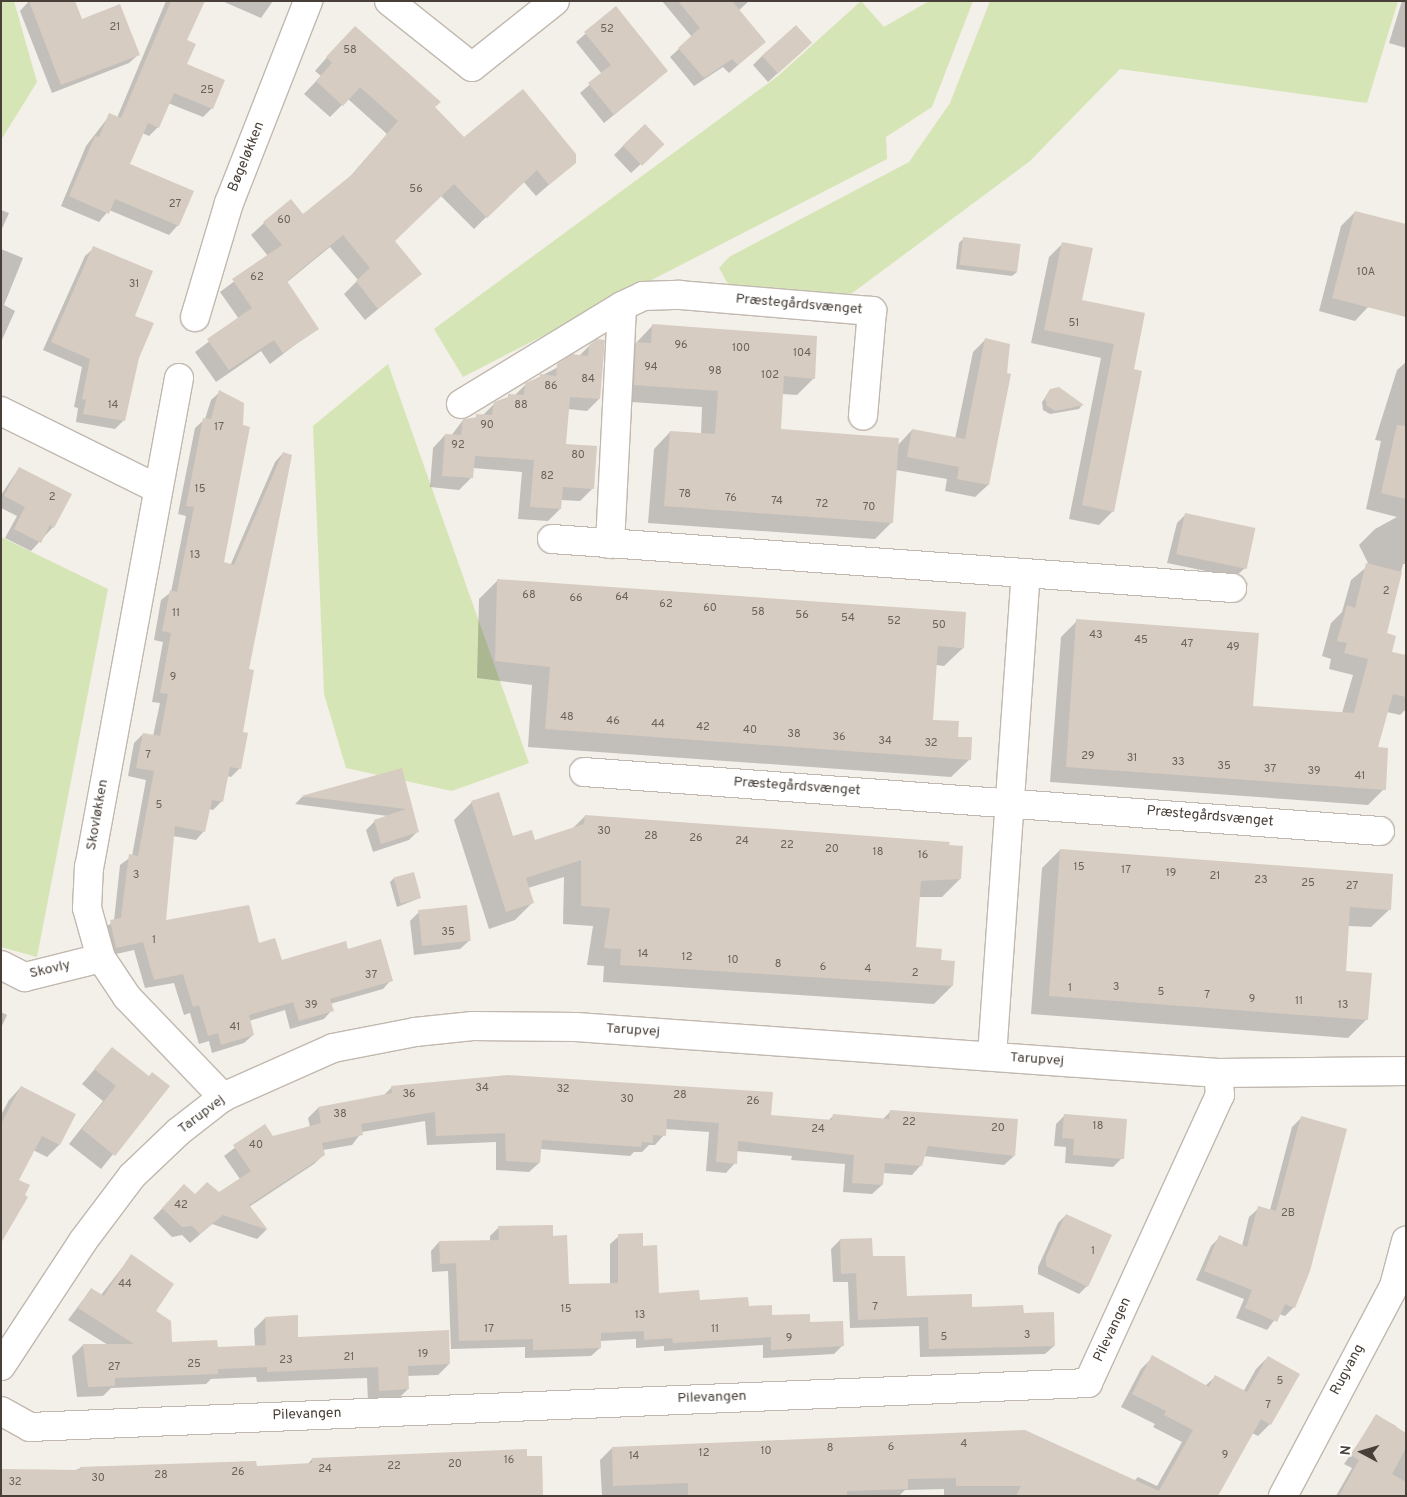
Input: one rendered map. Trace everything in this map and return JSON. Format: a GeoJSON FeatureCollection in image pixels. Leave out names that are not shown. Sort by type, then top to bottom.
{"type":"FeatureCollection","features":[{"type":"Feature","properties":{"kind":"street","name":"Bøgeløkken"},"geometry":{"type":"LineString","coordinates":[[195,317],[229,203],[308,1]]}},
{"type":"Feature","properties":{"kind":"street"},"geometry":{"type":"LineString","coordinates":[[388,1],[472,67],[555,1]]}},
{"type":"Feature","properties":{"kind":"street","name":"Præstegårdsvænget"},"geometry":{"type":"LineString","coordinates":[[461,404],[622,306],[642,296],[680,295],[872,310],[863,416]]}},
{"type":"Feature","properties":{"kind":"street"},"geometry":{"type":"LineString","coordinates":[[610,544],[622,306]]}},
{"type":"Feature","properties":{"kind":"street","name":"Skovløkken"},"geometry":{"type":"LineString","coordinates":[[179,378],[89,866],[87,908],[101,958],[128,997],[223,1097]]}},
{"type":"Feature","properties":{"kind":"street"},"geometry":{"type":"LineString","coordinates":[[1,411],[158,489]]}},
{"type":"Feature","properties":{"kind":"street"},"geometry":{"type":"LineString","coordinates":[[552,539],[1232,588]]}},
{"type":"Feature","properties":{"kind":"street"},"geometry":{"type":"LineString","coordinates":[[992,1056],[1026,573]]}},
{"type":"Feature","properties":{"kind":"street","name":"Præstegårdsvænget"},"geometry":{"type":"LineString","coordinates":[[584,772],[1010,802],[1380,831]]}},
{"type":"Feature","properties":{"kind":"street","name":"Skovly"},"geometry":{"type":"LineString","coordinates":[[1,965],[25,977],[101,958]]}},
{"type":"Feature","properties":{"kind":"street","name":"Tarupvej"},"geometry":{"type":"LineString","coordinates":[[1,1366],[83,1241],[132,1176],[178,1132],[223,1097],[333,1048],[415,1032],[473,1026],[576,1027],[1218,1073],[1406,1071]]}},
{"type":"Feature","properties":{"kind":"street","name":"Pilevangen"},"geometry":{"type":"LineString","coordinates":[[1,1411],[30,1427],[1088,1383],[1220,1095],[1218,1073]]}},
{"type":"Feature","properties":{"kind":"street","name":"Rugvang"},"geometry":{"type":"LineString","coordinates":[[1284,1496],[1400,1294],[1406,1241]]}},
{"type":"Feature","properties":{"kind":"green space"},"geometry":{"type":"Polygon","coordinates":[[[1,1],[14,1],[37,82],[1,140],[1,1]]]}},
{"type":"Feature","properties":{"kind":"green space"},"geometry":{"type":"Polygon","coordinates":[[[861,1],[884,27],[929,1],[973,1],[932,107],[886,137],[887,159],[463,377],[434,329],[778,76],[861,1]]]}},
{"type":"Feature","properties":{"kind":"green space"},"geometry":{"type":"Polygon","coordinates":[[[990,1],[1398,1],[1367,103],[1120,69],[1030,161],[851,294],[728,284],[719,268],[729,257],[909,162],[950,103],[990,1]]]}},
{"type":"Feature","properties":{"kind":"green space"},"geometry":{"type":"Polygon","coordinates":[[[388,364],[529,763],[452,791],[346,768],[324,694],[313,426],[388,364]]]}},
{"type":"Feature","properties":{"kind":"green space"},"geometry":{"type":"Polygon","coordinates":[[[1,537],[108,589],[37,957],[1,947],[1,537]]]}},
{"type":"Feature","properties":{"kind":"building"},"geometry":{"type":"Polygon","coordinates":[[[29,1],[75,1],[82,19],[120,4],[140,55],[61,85],[29,1]]]}},
{"type":"Feature","properties":{"kind":"building"},"geometry":{"type":"Polygon","coordinates":[[[171,1],[205,1],[187,40],[196,44],[187,64],[225,80],[213,109],[174,93],[159,128],[148,123],[130,164],[194,191],[179,226],[115,199],[109,214],[69,196],[95,136],[99,137],[109,113],[121,118],[171,1]]]}},
{"type":"Feature","properties":{"kind":"building"},"geometry":{"type":"Polygon","coordinates":[[[678,1],[732,1],[766,42],[738,65],[732,59],[704,78],[678,48],[700,28],[678,1]]]}},
{"type":"Feature","properties":{"kind":"building"},"geometry":{"type":"Polygon","coordinates":[[[616,6],[668,71],[614,115],[588,83],[611,65],[584,32],[616,6]]]}},
{"type":"Feature","properties":{"kind":"building"},"geometry":{"type":"Polygon","coordinates":[[[796,25],[812,43],[778,74],[762,56],[796,25]]]}},
{"type":"Feature","properties":{"kind":"building"},"geometry":{"type":"Polygon","coordinates":[[[355,26],[441,102],[435,107],[464,137],[523,89],[576,154],[576,163],[549,185],[537,170],[487,218],[454,184],[395,241],[422,274],[378,309],[356,281],[370,268],[343,235],[287,281],[319,329],[283,353],[274,340],[229,370],[207,339],[252,308],[232,279],[282,245],[263,222],[291,199],[303,214],[354,173],[398,121],[360,87],[343,106],[316,81],[332,63],[326,57],[355,26]]]}},
{"type":"Feature","properties":{"kind":"building"},"geometry":{"type":"Polygon","coordinates":[[[645,124],[664,144],[642,166],[623,146],[645,124]]]}},
{"type":"Feature","properties":{"kind":"building"},"geometry":{"type":"Polygon","coordinates":[[[1355,211],[1406,224],[1406,317],[1332,298],[1355,211]]]}},
{"type":"Feature","properties":{"kind":"building"},"geometry":{"type":"Polygon","coordinates":[[[963,237],[1021,244],[1017,272],[960,265],[963,237]]]}},
{"type":"Feature","properties":{"kind":"building"},"geometry":{"type":"Polygon","coordinates":[[[1062,242],[1093,248],[1082,300],[1145,313],[1134,369],[1142,371],[1114,512],[1082,505],[1114,344],[1044,330],[1062,242]]]}},
{"type":"Feature","properties":{"kind":"building"},"geometry":{"type":"Polygon","coordinates":[[[93,246],[153,271],[135,316],[154,323],[139,358],[125,421],[83,414],[86,400],[82,399],[90,359],[51,342],[93,246]]]}},
{"type":"Feature","properties":{"kind":"building"},"geometry":{"type":"Polygon","coordinates":[[[652,324],[817,336],[815,379],[784,376],[781,429],[899,438],[893,523],[664,506],[670,431],[715,434],[718,391],[634,385],[636,342],[651,343],[652,324]]]}},
{"type":"Feature","properties":{"kind":"building"},"geometry":{"type":"Polygon","coordinates":[[[985,338],[1010,344],[1007,373],[1011,374],[989,485],[957,479],[959,467],[907,457],[912,429],[965,439],[985,338]]]}},
{"type":"Feature","properties":{"kind":"building"},"geometry":{"type":"Polygon","coordinates":[[[597,339],[605,340],[600,399],[570,397],[566,444],[597,446],[594,489],[563,487],[561,509],[530,507],[534,460],[475,456],[473,478],[442,476],[445,434],[461,435],[463,419],[476,418],[476,414],[492,415],[494,402],[508,397],[508,394],[524,395],[525,383],[540,377],[540,374],[556,376],[557,364],[572,354],[588,356],[589,345],[597,339]]]}},
{"type":"Feature","properties":{"kind":"building"},"geometry":{"type":"Polygon","coordinates":[[[1059,387],[1084,405],[1055,411],[1047,406],[1045,397],[1050,389],[1059,387]]]}},
{"type":"Feature","properties":{"kind":"building"},"geometry":{"type":"Polygon","coordinates":[[[219,390],[244,403],[243,425],[250,427],[224,562],[234,565],[283,452],[292,455],[249,669],[254,670],[243,732],[248,733],[241,769],[230,767],[223,802],[212,800],[205,832],[175,826],[166,920],[249,905],[259,943],[275,938],[282,960],[346,941],[348,949],[381,939],[393,981],[330,999],[334,1011],[299,1021],[293,1002],[249,1015],[254,1035],[221,1045],[218,1033],[208,1036],[199,1005],[193,1007],[183,974],[154,980],[143,942],[116,948],[110,920],[121,918],[129,854],[138,856],[154,771],[136,768],[143,733],[160,736],[168,694],[160,693],[171,633],[162,631],[170,590],[177,592],[194,507],[186,506],[203,418],[211,419],[219,390]]]}},
{"type":"Feature","properties":{"kind":"building"},"geometry":{"type":"Polygon","coordinates":[[[1397,425],[1406,426],[1406,499],[1381,493],[1397,425]]]}},
{"type":"Feature","properties":{"kind":"building"},"geometry":{"type":"Polygon","coordinates":[[[19,467],[72,494],[54,528],[50,525],[41,543],[14,529],[25,507],[4,496],[19,467]]]}},
{"type":"Feature","properties":{"kind":"building"},"geometry":{"type":"Polygon","coordinates":[[[1185,513],[1255,528],[1247,569],[1176,554],[1185,513]]]}},
{"type":"Feature","properties":{"kind":"building"},"geometry":{"type":"Polygon","coordinates":[[[1366,563],[1402,572],[1387,633],[1396,636],[1392,652],[1406,655],[1406,697],[1393,694],[1378,747],[1388,748],[1386,790],[1066,767],[1076,619],[1259,633],[1253,706],[1354,713],[1368,659],[1344,653],[1347,643],[1337,641],[1347,605],[1355,608],[1366,563]]]}},
{"type":"Feature","properties":{"kind":"building"},"geometry":{"type":"Polygon","coordinates":[[[497,579],[966,612],[964,648],[938,646],[933,720],[959,721],[958,737],[972,737],[971,760],[545,729],[550,667],[495,661],[497,579]]]}},
{"type":"Feature","properties":{"kind":"building"},"geometry":{"type":"Polygon","coordinates":[[[402,768],[419,832],[381,844],[374,820],[406,809],[301,796],[402,768]]]}},
{"type":"Feature","properties":{"kind":"building"},"geometry":{"type":"Polygon","coordinates":[[[499,792],[513,836],[532,830],[535,840],[584,824],[585,815],[950,842],[949,845],[963,846],[961,879],[921,881],[916,947],[942,949],[941,960],[955,961],[953,986],[620,965],[621,949],[604,948],[610,908],[581,906],[581,860],[526,878],[534,903],[506,912],[471,801],[499,792]]]}},
{"type":"Feature","properties":{"kind":"building"},"geometry":{"type":"Polygon","coordinates":[[[1060,849],[1393,874],[1391,910],[1350,907],[1346,971],[1372,973],[1368,1020],[1049,996],[1060,849]]]}},
{"type":"Feature","properties":{"kind":"building"},"geometry":{"type":"Polygon","coordinates":[[[414,872],[421,898],[401,904],[394,877],[414,872]]]}},
{"type":"Feature","properties":{"kind":"building"},"geometry":{"type":"Polygon","coordinates":[[[467,905],[471,941],[422,946],[418,910],[467,905]]]}},
{"type":"Feature","properties":{"kind":"building"},"geometry":{"type":"Polygon","coordinates":[[[112,1047],[149,1076],[152,1072],[170,1086],[115,1156],[82,1129],[116,1086],[94,1069],[112,1047]]]}},
{"type":"Feature","properties":{"kind":"building"},"geometry":{"type":"Polygon","coordinates":[[[508,1075],[773,1092],[771,1115],[832,1120],[833,1114],[889,1119],[890,1110],[1018,1119],[1015,1156],[928,1146],[922,1166],[885,1163],[883,1185],[852,1183],[854,1155],[738,1141],[737,1164],[716,1162],[719,1123],[667,1119],[666,1136],[653,1135],[653,1143],[642,1142],[641,1147],[542,1140],[540,1163],[506,1161],[505,1133],[436,1136],[435,1112],[361,1124],[363,1135],[322,1143],[325,1155],[249,1205],[268,1230],[223,1215],[200,1234],[192,1226],[182,1227],[162,1208],[184,1184],[195,1194],[207,1182],[219,1192],[251,1171],[233,1145],[265,1124],[273,1136],[321,1123],[318,1107],[392,1093],[391,1086],[508,1075]]]}},
{"type":"Feature","properties":{"kind":"building"},"geometry":{"type":"Polygon","coordinates":[[[21,1086],[76,1114],[60,1145],[42,1136],[19,1180],[30,1185],[25,1195],[28,1197],[1,1243],[1,1124],[21,1086]]]}},
{"type":"Feature","properties":{"kind":"building"},"geometry":{"type":"Polygon","coordinates":[[[1064,1114],[1127,1119],[1124,1159],[1073,1155],[1074,1139],[1062,1138],[1064,1114]]]}},
{"type":"Feature","properties":{"kind":"building"},"geometry":{"type":"Polygon","coordinates":[[[1301,1116],[1347,1129],[1310,1271],[1295,1308],[1285,1304],[1277,1322],[1245,1308],[1252,1290],[1204,1271],[1219,1235],[1247,1247],[1258,1206],[1276,1211],[1301,1116]]]}},
{"type":"Feature","properties":{"kind":"building"},"geometry":{"type":"Polygon","coordinates":[[[1066,1214],[1112,1235],[1088,1287],[1046,1266],[1046,1257],[1066,1214]]]}},
{"type":"Feature","properties":{"kind":"building"},"geometry":{"type":"Polygon","coordinates":[[[553,1225],[553,1236],[567,1235],[569,1284],[618,1283],[618,1234],[643,1233],[643,1246],[657,1245],[659,1293],[699,1290],[700,1300],[748,1297],[749,1306],[772,1305],[772,1315],[810,1314],[810,1322],[843,1321],[844,1346],[771,1350],[771,1337],[673,1343],[672,1338],[644,1340],[644,1331],[601,1333],[601,1348],[533,1350],[533,1339],[459,1341],[456,1263],[440,1264],[439,1241],[499,1240],[498,1226],[553,1225]]]}},
{"type":"Feature","properties":{"kind":"building"},"geometry":{"type":"Polygon","coordinates":[[[872,1238],[873,1256],[905,1256],[907,1296],[972,1294],[972,1307],[1023,1305],[1024,1313],[1054,1312],[1055,1346],[929,1349],[928,1317],[858,1320],[856,1273],[841,1274],[840,1239],[872,1238]]]}},
{"type":"Feature","properties":{"kind":"building"},"geometry":{"type":"Polygon","coordinates":[[[131,1254],[174,1284],[156,1311],[171,1321],[172,1342],[217,1340],[218,1347],[266,1345],[265,1317],[298,1315],[298,1337],[449,1330],[450,1364],[408,1366],[409,1389],[379,1391],[378,1367],[267,1372],[267,1367],[218,1369],[218,1374],[115,1378],[115,1386],[88,1387],[83,1344],[134,1344],[78,1308],[91,1288],[104,1296],[131,1254]]]}},
{"type":"Feature","properties":{"kind":"building"},"geometry":{"type":"Polygon","coordinates":[[[1152,1355],[1209,1387],[1215,1375],[1247,1392],[1268,1356],[1300,1374],[1271,1425],[1261,1419],[1218,1496],[1016,1496],[1021,1486],[956,1486],[956,1478],[908,1479],[908,1489],[847,1491],[847,1496],[688,1496],[688,1483],[613,1486],[612,1447],[1025,1430],[1159,1491],[1193,1430],[1164,1415],[1166,1411],[1132,1394],[1152,1355]]]}},
{"type":"Feature","properties":{"kind":"building"},"geometry":{"type":"Polygon","coordinates":[[[1376,1414],[1406,1433],[1406,1448],[1392,1474],[1406,1482],[1406,1496],[1339,1496],[1359,1460],[1351,1455],[1376,1414]]]}},
{"type":"Feature","properties":{"kind":"building"},"geometry":{"type":"Polygon","coordinates":[[[527,1449],[527,1456],[542,1456],[543,1495],[1,1496],[1,1469],[81,1470],[80,1467],[256,1461],[257,1466],[312,1463],[312,1458],[527,1449]]]}}]}
